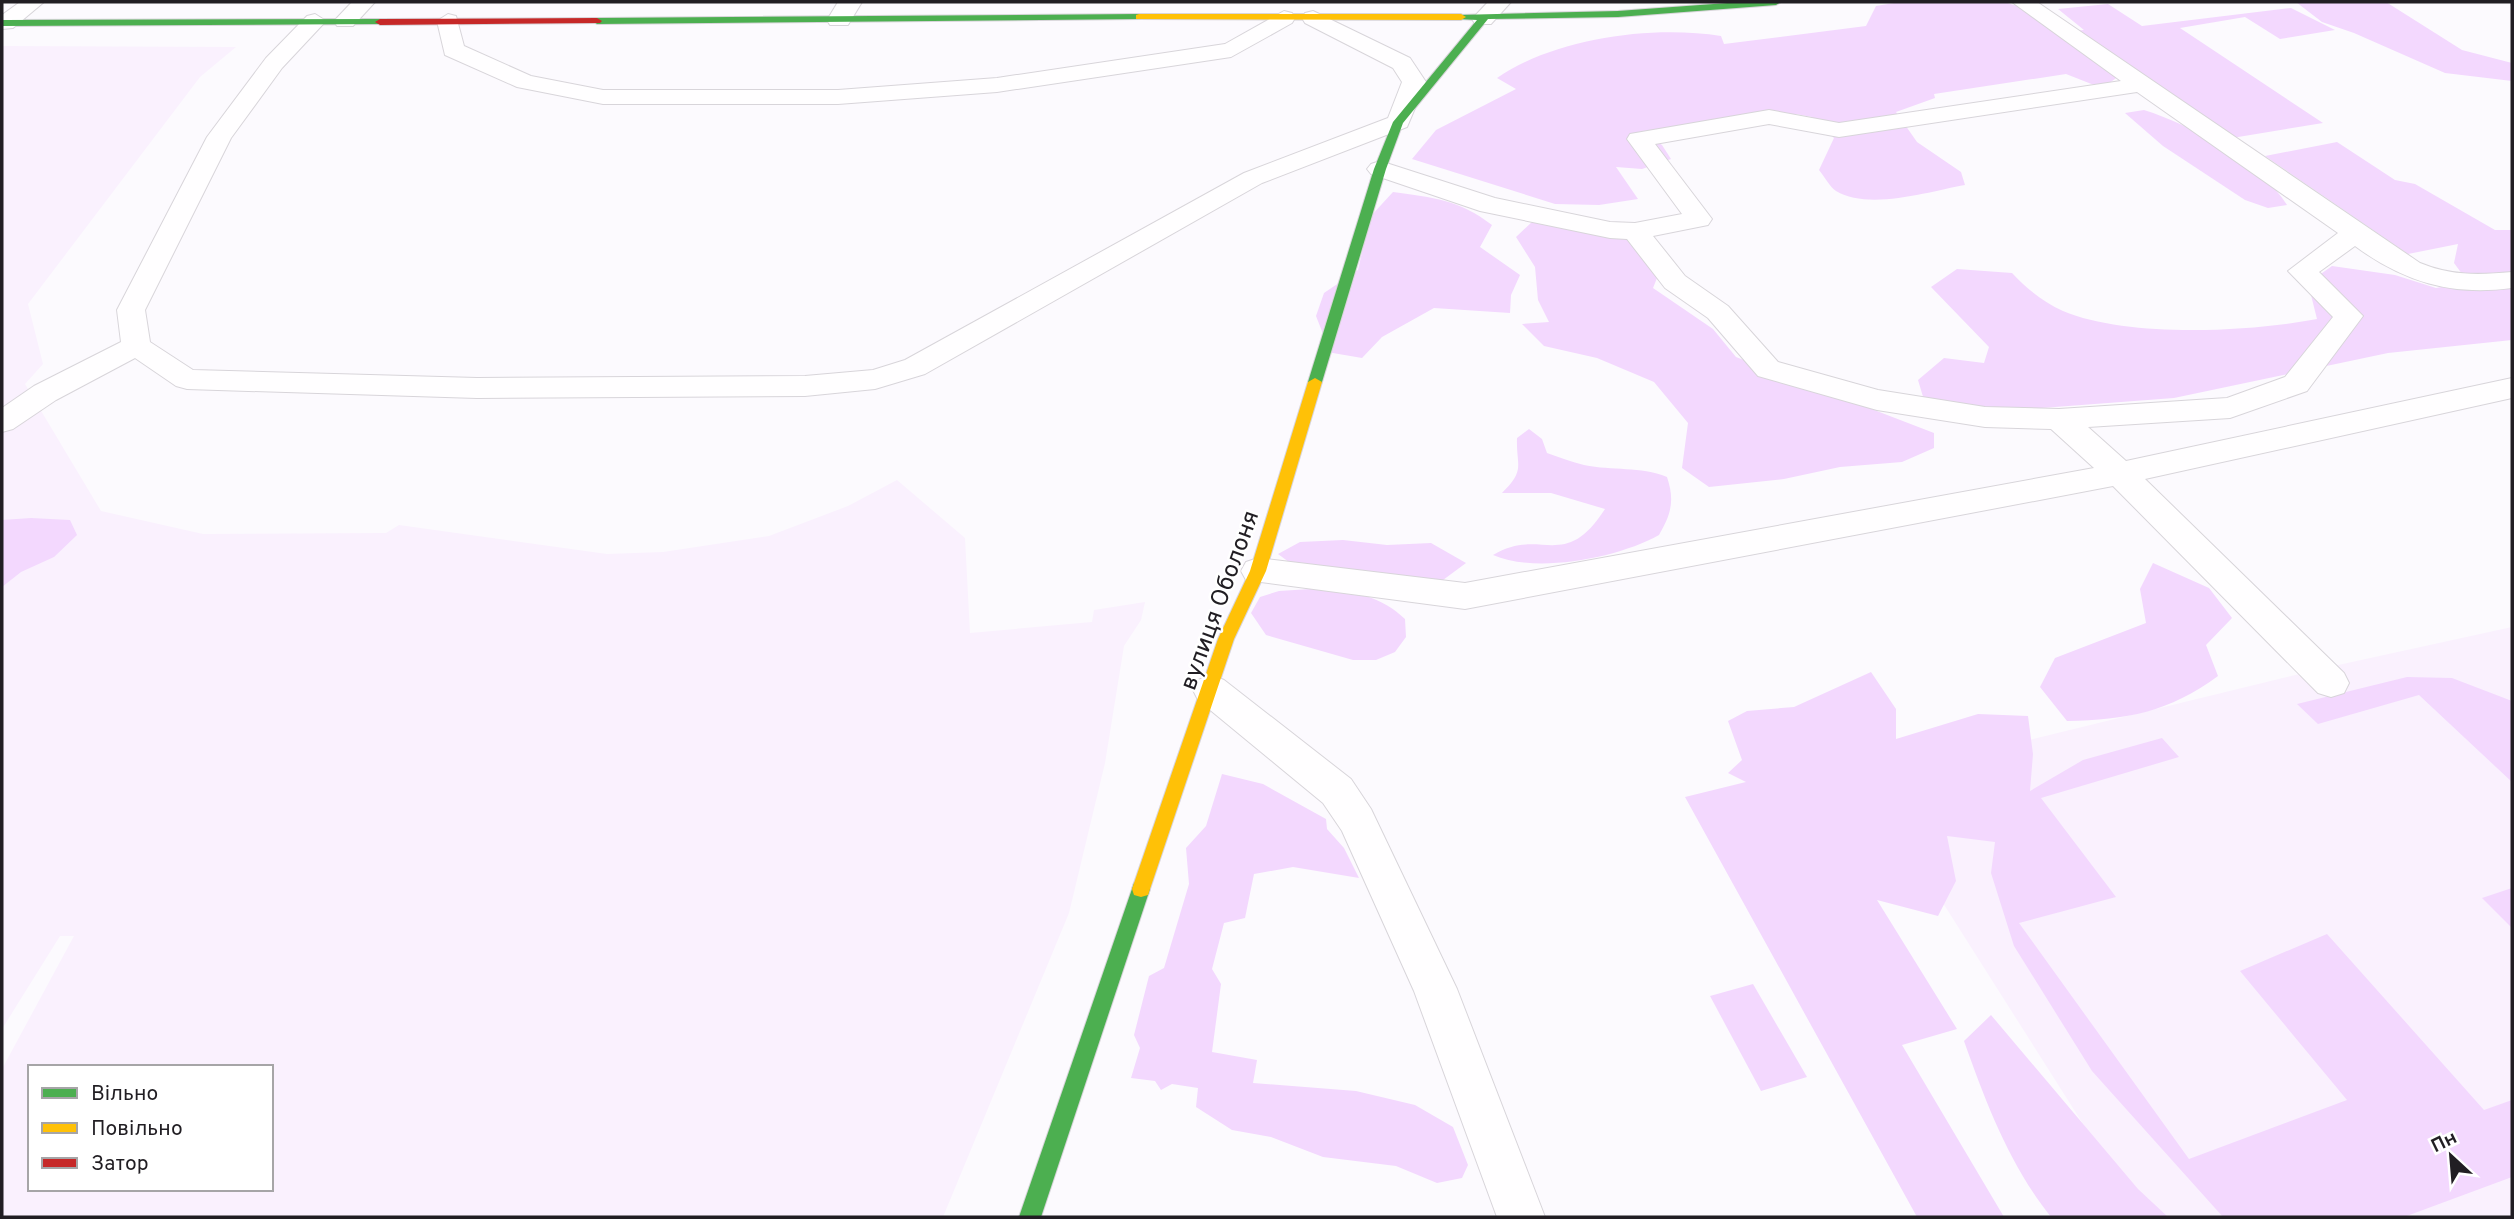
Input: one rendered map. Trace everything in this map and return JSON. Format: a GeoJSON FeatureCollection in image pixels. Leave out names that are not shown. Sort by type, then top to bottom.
{"type":"FeatureCollection","features":[{"type":"Feature","properties":{"kind":"main road"},"geometry":{"type":"LineString","coordinates":[[4,23],[447,21],[844,11],[1284,18],[1327,13],[1483,19],[1608,15],[1776,2]]}},
{"type":"Feature","properties":{"kind":"main road","name":"вулиця Оболоня"},"geometry":{"type":"LineString","coordinates":[[1030,1217],[1211,690],[1226,639],[1258,571],[1380,169],[1398,122],[1483,19]]}},
{"type":"Feature","properties":{"kind":"lane"},"geometry":{"type":"LineString","coordinates":[[4,23],[33,2]]}},
{"type":"Feature","properties":{"kind":"lane"},"geometry":{"type":"LineString","coordinates":[[345,21],[364,2]]}},
{"type":"Feature","properties":{"kind":"lane"},"geometry":{"type":"LineString","coordinates":[[1483,19],[1500,2]]}},
{"type":"Feature","properties":{"kind":"lane"},"geometry":{"type":"LineString","coordinates":[[2022,2],[2399,266],[2440,281],[2487,285],[2512,281]]}},
{"type":"Feature","properties":{"kind":"lane"},"geometry":{"type":"LineString","coordinates":[[315,21],[274,63],[219,137],[131,310],[136,346],[187,379],[477,388],[805,386],[875,379],[915,367],[1253,178],[1398,122],[1414,82],[1402,62],[1327,13]]}},
{"type":"Feature","properties":{"kind":"lane"},"geometry":{"type":"LineString","coordinates":[[447,21],[453,50],[525,82],[603,97],[838,97],[1008,84],[1231,50],[1284,18]]}},
{"type":"Feature","properties":{"kind":"lane"},"geometry":{"type":"LineString","coordinates":[[1380,169],[1489,205],[1610,230],[1635,231],[1699,219],[1639,139],[1769,117],[1839,130],[2140,85]]}},
{"type":"Feature","properties":{"kind":"lane"},"geometry":{"type":"LineString","coordinates":[[1635,231],[1675,282],[1718,312],[1768,369],[1877,400],[1985,417],[2059,419],[2230,408],[2296,384],[2349,316],[2302,271],[2355,233]]}},
{"type":"Feature","properties":{"kind":"lane"},"geometry":{"type":"LineString","coordinates":[[2,422],[45,393],[136,346]]}},
{"type":"Feature","properties":{"kind":"lane"},"geometry":{"type":"LineString","coordinates":[[1258,571],[1465,596],[2065,485],[2119,471],[2512,388]]}},
{"type":"Feature","properties":{"kind":"lane"},"geometry":{"type":"LineString","coordinates":[[2059,419],[2119,471],[2331,682]]}},
{"type":"Feature","properties":{"kind":"lane"},"geometry":{"type":"LineString","coordinates":[[1211,690],[1337,791],[1357,821],[1435,989],[1521,1217]]}},
{"type":"Feature","properties":{"kind":"shaded area"},"geometry":{"type":"Polygon","coordinates":[[[1900,2],[2004,2],[2024,8],[2119,76],[2108,84],[2094,85],[2066,74],[1934,94],[1935,98],[1896,112],[1917,142],[1961,172],[1965,185],[1900,198],[1865,199],[1836,191],[1819,170],[1834,138],[1812,117],[1796,114],[1649,136],[1662,145],[1671,159],[1642,169],[1616,167],[1638,199],[1599,205],[1555,204],[1412,159],[1436,130],[1516,89],[1497,78],[1520,64],[1547,53],[1575,44],[1635,34],[1665,32],[1721,36],[1724,44],[1866,26],[1876,6],[1900,2]]]}},
{"type":"Feature","properties":{"kind":"shaded area"},"geometry":{"type":"Polygon","coordinates":[[[2296,2],[2386,2],[2462,50],[2512,63],[2512,81],[2445,73],[2322,22],[2296,2]]]}},
{"type":"Feature","properties":{"kind":"shaded area"},"geometry":{"type":"Polygon","coordinates":[[[2108,4],[2142,26],[2291,8],[2335,30],[2280,39],[2245,17],[2180,28],[2323,123],[2220,140],[2073,31],[2084,30],[2058,9],[2108,4]]]}},
{"type":"Feature","properties":{"kind":"shaded area"},"geometry":{"type":"Polygon","coordinates":[[[2,46],[236,47],[200,77],[28,304],[43,364],[25,384],[101,511],[203,534],[386,533],[399,525],[607,554],[663,552],[769,536],[848,506],[897,480],[965,538],[970,633],[1092,622],[1094,610],[1145,602],[1141,620],[1124,646],[1105,763],[1069,913],[943,1217],[2,1217],[2,1069],[74,936],[60,936],[2,1029],[2,46]]]}},
{"type":"Feature","properties":{"kind":"shaded area"},"geometry":{"type":"Polygon","coordinates":[[[2144,110],[2203,135],[2243,160],[2275,189],[2287,205],[2268,208],[2245,200],[2163,146],[2125,113],[2144,110]]]}},
{"type":"Feature","properties":{"kind":"shaded area"},"geometry":{"type":"Polygon","coordinates":[[[2337,142],[2395,180],[2415,184],[2495,230],[2512,230],[2512,340],[2388,353],[2174,398],[2004,411],[1924,400],[1918,380],[1944,358],[1984,363],[1989,347],[1931,287],[1957,269],[2012,273],[2049,303],[2090,320],[2154,329],[2188,330],[2258,327],[2317,319],[2308,283],[2332,266],[2395,275],[2436,288],[2468,282],[2454,263],[2458,244],[2408,254],[2265,156],[2337,142]]]}},
{"type":"Feature","properties":{"kind":"shaded area"},"geometry":{"type":"Polygon","coordinates":[[[1393,192],[1457,205],[1492,225],[1480,247],[1520,275],[1511,295],[1510,313],[1434,308],[1382,337],[1362,358],[1327,352],[1327,344],[1316,316],[1324,293],[1358,270],[1370,217],[1393,192]]]}},
{"type":"Feature","properties":{"kind":"shaded area"},"geometry":{"type":"Polygon","coordinates":[[[1592,219],[1635,242],[1661,268],[1653,288],[1713,329],[1736,357],[1934,433],[1934,448],[1902,462],[1840,467],[1784,479],[1709,487],[1682,468],[1688,423],[1654,382],[1597,358],[1544,346],[1522,324],[1549,322],[1538,300],[1535,267],[1516,237],[1534,220],[1592,219]]]}},
{"type":"Feature","properties":{"kind":"shaded area"},"geometry":{"type":"Polygon","coordinates":[[[1529,429],[1542,439],[1547,453],[1584,465],[1647,471],[1667,477],[1671,493],[1670,507],[1659,535],[1622,551],[1577,561],[1531,563],[1511,561],[1493,555],[1510,547],[1564,544],[1577,539],[1605,509],[1551,493],[1502,493],[1517,473],[1517,438],[1529,429]]]}},
{"type":"Feature","properties":{"kind":"shaded area"},"geometry":{"type":"Polygon","coordinates":[[[2,520],[70,520],[77,535],[54,557],[21,572],[2,587],[2,520]]]}},
{"type":"Feature","properties":{"kind":"shaded area"},"geometry":{"type":"Polygon","coordinates":[[[1343,540],[1387,545],[1431,543],[1466,563],[1443,580],[1422,582],[1293,565],[1278,554],[1300,542],[1343,540]]]}},
{"type":"Feature","properties":{"kind":"shaded area"},"geometry":{"type":"Polygon","coordinates":[[[2153,563],[2209,588],[2232,618],[2206,645],[2218,676],[2182,698],[2147,712],[2109,719],[2067,721],[2040,687],[2055,658],[2146,623],[2140,589],[2153,563]]]}},
{"type":"Feature","properties":{"kind":"shaded area"},"geometry":{"type":"Polygon","coordinates":[[[1326,588],[1378,600],[1405,619],[1406,637],[1395,652],[1376,660],[1353,660],[1266,635],[1251,613],[1260,597],[1279,591],[1326,588]]]}},
{"type":"Feature","properties":{"kind":"shaded area"},"geometry":{"type":"Polygon","coordinates":[[[2512,627],[2512,1217],[2142,1217],[1865,780],[2320,669],[2512,627]]]}},
{"type":"Feature","properties":{"kind":"shaded area"},"geometry":{"type":"Polygon","coordinates":[[[1871,672],[1896,709],[1896,739],[1978,714],[2028,716],[2033,754],[2030,791],[2083,760],[2162,738],[2179,757],[2041,798],[2116,897],[2019,923],[2189,1159],[2347,1100],[2240,971],[2327,934],[2484,1110],[2512,1100],[2512,1177],[2404,1217],[2223,1217],[2092,1071],[2014,946],[1991,873],[1995,842],[1947,836],[1956,881],[1938,916],[1877,900],[1957,1029],[1902,1045],[2004,1217],[1917,1217],[1685,797],[1746,782],[1728,773],[1742,760],[1728,721],[1747,711],[1794,707],[1871,672]]]}},
{"type":"Feature","properties":{"kind":"shaded area"},"geometry":{"type":"Polygon","coordinates":[[[2407,677],[2452,678],[2512,701],[2512,782],[2419,695],[2318,724],[2297,704],[2407,677]]]}},
{"type":"Feature","properties":{"kind":"shaded area"},"geometry":{"type":"Polygon","coordinates":[[[1222,774],[1263,784],[1326,819],[1327,829],[1344,848],[1359,878],[1293,867],[1254,874],[1245,918],[1224,923],[1212,969],[1221,984],[1212,1052],[1257,1060],[1253,1083],[1356,1091],[1415,1105],[1453,1127],[1468,1165],[1462,1178],[1437,1183],[1396,1166],[1323,1157],[1271,1137],[1232,1130],[1196,1107],[1198,1088],[1172,1084],[1161,1090],[1155,1081],[1131,1078],[1140,1048],[1134,1035],[1149,976],[1164,968],[1189,884],[1186,848],[1206,826],[1222,774]]]}},
{"type":"Feature","properties":{"kind":"shaded area"},"geometry":{"type":"Polygon","coordinates":[[[2512,888],[2512,928],[2482,898],[2512,888]]]}},
{"type":"Feature","properties":{"kind":"shaded area"},"geometry":{"type":"Polygon","coordinates":[[[1753,984],[1807,1077],[1761,1091],[1710,996],[1753,984]]]}},
{"type":"Feature","properties":{"kind":"shaded area"},"geometry":{"type":"Polygon","coordinates":[[[1991,1015],[2138,1189],[2168,1217],[2051,1217],[2011,1155],[1990,1110],[1964,1041],[1991,1015]]]}},
{"type":"Feature","properties":{"kind":"traffic: fast"},"geometry":{"type":"LineString","coordinates":[[1461,17],[1618,14],[1776,2]]}},
{"type":"Feature","properties":{"kind":"traffic: fast"},"geometry":{"type":"LineString","coordinates":[[597,21],[1139,17]]}},
{"type":"Feature","properties":{"kind":"traffic: fast"},"geometry":{"type":"LineString","coordinates":[[1315,382],[1380,169],[1398,122],[1483,19]]}},
{"type":"Feature","properties":{"kind":"traffic: fast"},"geometry":{"type":"LineString","coordinates":[[2,23],[380,22]]}},
{"type":"Feature","properties":{"kind":"traffic: fast"},"geometry":{"type":"LineString","coordinates":[[1030,1217],[1141,889]]}},
{"type":"Feature","properties":{"kind":"traffic: slow"},"geometry":{"type":"LineString","coordinates":[[1139,17],[1461,17]]}},
{"type":"Feature","properties":{"kind":"traffic: slow"},"geometry":{"type":"LineString","coordinates":[[1141,889],[1226,639],[1258,571],[1315,382]]}},
{"type":"Feature","properties":{"kind":"traffic: jam"},"geometry":{"type":"LineString","coordinates":[[380,22],[597,21]]}}]}
